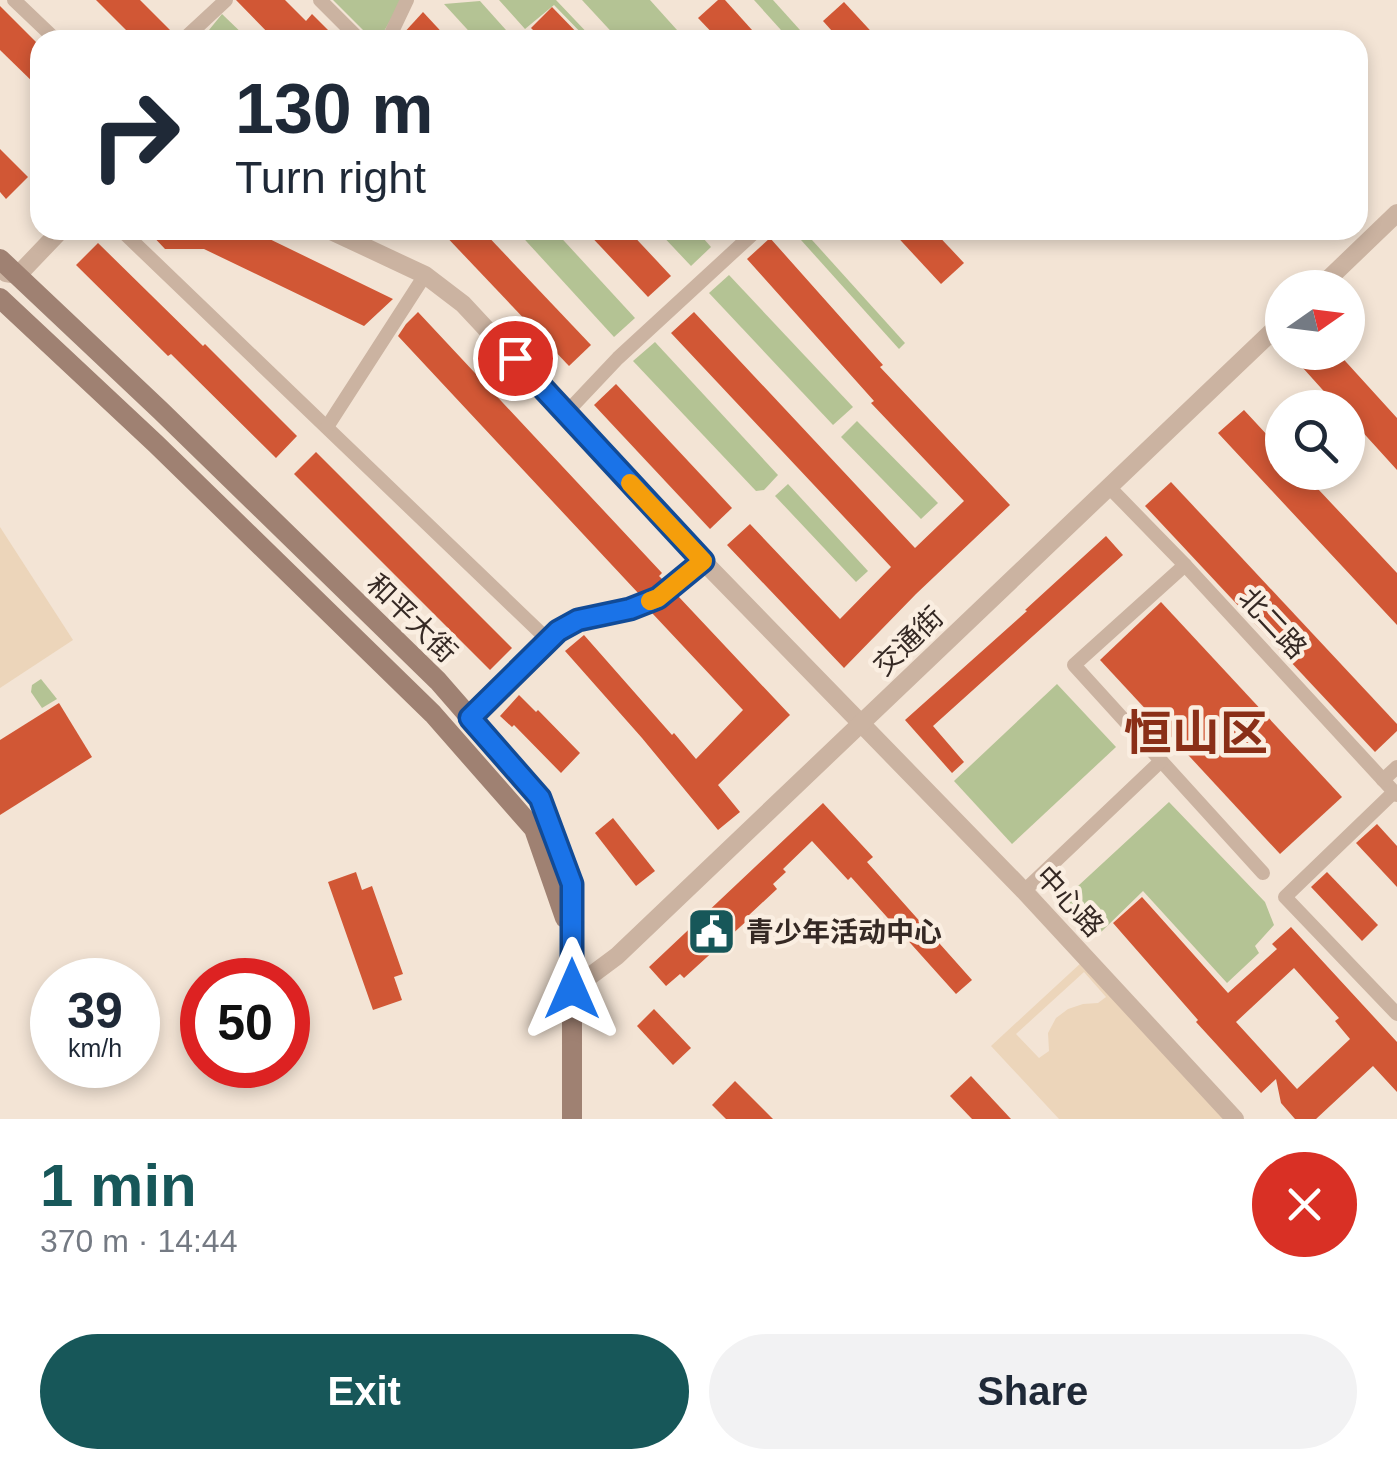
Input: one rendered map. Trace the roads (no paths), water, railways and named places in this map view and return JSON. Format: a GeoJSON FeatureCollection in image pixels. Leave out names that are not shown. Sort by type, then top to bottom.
{"type":"FeatureCollection","features":[{"type":"Feature","properties":{"kind":"main road","name":"和平大街"},"geometry":{"type":"LineString","coordinates":[[0,259],[9,274],[161,411],[438,681],[540,798],[572,884],[569,1119]]}},
{"type":"Feature","properties":{"kind":"main road","name":"和平大街"},"geometry":{"type":"LineString","coordinates":[[0,298],[433,714],[534,830],[565,914],[569,991]]}},
{"type":"Feature","properties":{"kind":"street"},"geometry":{"type":"LineString","coordinates":[[14,0],[46,30]]}},
{"type":"Feature","properties":{"kind":"street"},"geometry":{"type":"LineString","coordinates":[[194,30],[226,0]]}},
{"type":"Feature","properties":{"kind":"street"},"geometry":{"type":"LineString","coordinates":[[320,0],[350,30]]}},
{"type":"Feature","properties":{"kind":"street"},"geometry":{"type":"LineString","coordinates":[[393,30],[407,0]]}},
{"type":"Feature","properties":{"kind":"street"},"geometry":{"type":"LineString","coordinates":[[1338,270],[1397,213]]}},
{"type":"Feature","properties":{"kind":"street"},"geometry":{"type":"LineString","coordinates":[[9,274],[49,240]]}},
{"type":"Feature","properties":{"kind":"street"},"geometry":{"type":"LineString","coordinates":[[131,240],[548,640]]}},
{"type":"Feature","properties":{"kind":"street","name":"中心路"},"geometry":{"type":"LineString","coordinates":[[350,240],[425,276],[464,304],[703,561],[1024,891],[1235,1119]]}},
{"type":"Feature","properties":{"kind":"street"},"geometry":{"type":"LineString","coordinates":[[566,413],[618,358],[746,240]]}},
{"type":"Feature","properties":{"kind":"street"},"geometry":{"type":"LineString","coordinates":[[327,427],[425,276]]}},
{"type":"Feature","properties":{"kind":"street","name":"交通街"},"geometry":{"type":"LineString","coordinates":[[569,991],[617,956],[1265,338]]}},
{"type":"Feature","properties":{"kind":"street","name":"北二路"},"geometry":{"type":"LineString","coordinates":[[1109,487],[1391,789]]}},
{"type":"Feature","properties":{"kind":"street"},"geometry":{"type":"LineString","coordinates":[[470,718],[558,631],[578,620],[630,609],[658,598],[703,561]]}},
{"type":"Feature","properties":{"kind":"street"},"geometry":{"type":"LineString","coordinates":[[1184,565],[1074,664],[1263,874]]}},
{"type":"Feature","properties":{"kind":"street"},"geometry":{"type":"LineString","coordinates":[[1024,891],[1161,761]]}},
{"type":"Feature","properties":{"kind":"street"},"geometry":{"type":"LineString","coordinates":[[1397,767],[1391,789],[1285,896],[1397,1014]]}},
{"type":"Feature","properties":{"kind":"place","name":"青少年活动中心"},"geometry":{"type":"Point","coordinates":[711,932]}},
{"type":"Feature","properties":{"kind":"district","name":"恒山区"},"geometry":{"type":"Point","coordinates":[1196,733]}}]}
